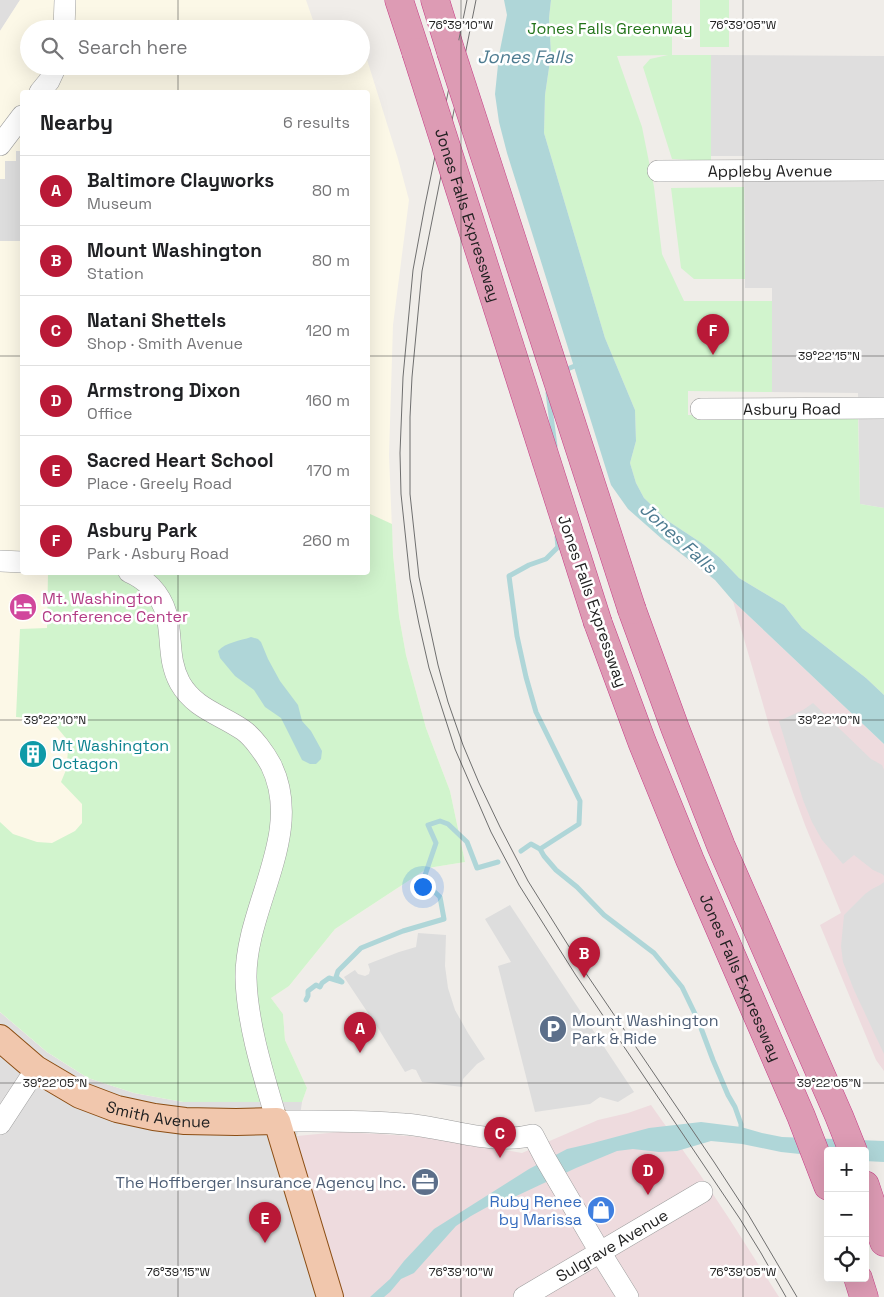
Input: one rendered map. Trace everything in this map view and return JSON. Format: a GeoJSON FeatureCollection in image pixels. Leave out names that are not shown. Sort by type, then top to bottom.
{"type":"FeatureCollection","features":[{"type":"Feature","properties":{"kind":"highway","name":"Jones Falls Expressway"},"geometry":{"type":"LineString","coordinates":[[399,0],[598,623],[642,742],[690,860],[801,1116],[824,1177]]}},
{"type":"Feature","properties":{"kind":"highway","name":"Jones Falls Expressway"},"geometry":{"type":"LineString","coordinates":[[435,0],[632,610],[721,846],[839,1116],[851,1147]]}},
{"type":"Feature","properties":{"kind":"highway"},"geometry":{"type":"LineString","coordinates":[[867,1192],[884,1242]]}},
{"type":"Feature","properties":{"kind":"highway"},"geometry":{"type":"LineString","coordinates":[[859,1282],[864,1297]]}},
{"type":"Feature","properties":{"kind":"main road","name":"Smith Avenue"},"geometry":{"type":"LineString","coordinates":[[0,1038],[36,1069],[80,1095],[117,1109],[185,1121],[277,1121]]}},
{"type":"Feature","properties":{"kind":"main road"},"geometry":{"type":"LineString","coordinates":[[277,1121],[330,1297]]}},
{"type":"Feature","properties":{"kind":"street"},"geometry":{"type":"LineString","coordinates":[[64,20],[65,0]]}},
{"type":"Feature","properties":{"kind":"street"},"geometry":{"type":"LineString","coordinates":[[42,90],[52,75]]}},
{"type":"Feature","properties":{"kind":"street"},"geometry":{"type":"LineString","coordinates":[[0,145],[20,119]]}},
{"type":"Feature","properties":{"kind":"street","name":"Appleby Avenue"},"geometry":{"type":"LineString","coordinates":[[658,171],[884,170]]}},
{"type":"Feature","properties":{"kind":"street","name":"Asbury Road"},"geometry":{"type":"LineString","coordinates":[[700,409],[884,408]]}},
{"type":"Feature","properties":{"kind":"street"},"geometry":{"type":"LineString","coordinates":[[0,561],[20,562]]}},
{"type":"Feature","properties":{"kind":"street"},"geometry":{"type":"LineString","coordinates":[[135,575],[159,596],[166,611],[170,627],[174,668],[180,683],[193,699],[209,712],[243,730],[259,746],[271,765],[278,786],[281,806],[280,833],[275,861],[248,947],[246,978],[253,1035],[277,1121]]}},
{"type":"Feature","properties":{"kind":"street"},"geometry":{"type":"LineString","coordinates":[[0,1124],[36,1069]]}},
{"type":"Feature","properties":{"kind":"street","name":"Smith Avenue"},"geometry":{"type":"LineString","coordinates":[[277,1121],[347,1121],[406,1124],[506,1139],[533,1135],[600,1252]]}},
{"type":"Feature","properties":{"kind":"street","name":"Sulgrave Avenue"},"geometry":{"type":"LineString","coordinates":[[524,1297],[702,1192]]}},
{"type":"Feature","properties":{"kind":"street"},"geometry":{"type":"LineString","coordinates":[[600,1252],[628,1297]]}},
{"type":"Feature","properties":{"kind":"shaded area"},"geometry":{"type":"Polygon","coordinates":[[[0,0],[20,0],[0,31],[0,0]]]}},
{"type":"Feature","properties":{"kind":"shaded area"},"geometry":{"type":"Polygon","coordinates":[[[20,0],[306,0],[313,20],[20,20],[20,75],[370,75],[370,69],[409,200],[393,325],[389,455],[393,554],[399,616],[406,655],[426,728],[450,791],[465,862],[428,868],[335,929],[289,986],[271,998],[283,1014],[285,1040],[307,1088],[302,1102],[183,1102],[134,1093],[88,1078],[47,1052],[0,1012],[0,31],[20,0]]]}},
{"type":"Feature","properties":{"kind":"shaded area"},"geometry":{"type":"Polygon","coordinates":[[[711,55],[884,56],[884,508],[860,504],[858,393],[772,392],[772,288],[745,288],[744,156],[711,156],[711,55]]]}},
{"type":"Feature","properties":{"kind":"shaded area"},"geometry":{"type":"Polygon","coordinates":[[[16,151],[20,151],[20,241],[0,241],[0,179],[5,179],[5,161],[16,161],[16,151]]]}},
{"type":"Feature","properties":{"kind":"shaded area"},"geometry":{"type":"Polygon","coordinates":[[[733,601],[884,744],[884,1071],[876,1060],[820,925],[841,913],[805,825],[771,732],[733,601]]]}},
{"type":"Feature","properties":{"kind":"shaded area"},"geometry":{"type":"Polygon","coordinates":[[[813,703],[871,759],[882,765],[884,770],[884,876],[854,855],[843,864],[822,840],[812,822],[803,800],[779,721],[803,710],[813,703]]]}},
{"type":"Feature","properties":{"kind":"shaded area"},"geometry":{"type":"Polygon","coordinates":[[[884,882],[884,1054],[854,990],[843,962],[841,946],[844,915],[865,894],[884,882]]]}},
{"type":"Feature","properties":{"kind":"shaded area","name":"Mount Washington Park & Ride"},"geometry":{"type":"Polygon","coordinates":[[[510,905],[634,1092],[618,1102],[600,1097],[590,1104],[535,1112],[498,966],[511,962],[485,919],[510,905]]]}},
{"type":"Feature","properties":{"kind":"shaded area"},"geometry":{"type":"Polygon","coordinates":[[[418,933],[446,935],[445,966],[448,988],[455,1010],[485,1059],[477,1064],[463,1079],[462,1087],[422,1082],[416,1070],[412,1069],[405,1072],[344,977],[355,970],[358,974],[365,976],[369,974],[370,970],[368,964],[416,947],[418,933]]]}},
{"type":"Feature","properties":{"kind":"shaded area"},"geometry":{"type":"Polygon","coordinates":[[[0,1012],[47,1052],[88,1078],[183,1102],[302,1102],[297,1136],[334,1297],[0,1297],[0,1012]]]}},
{"type":"Feature","properties":{"kind":"shaded area"},"geometry":{"type":"Polygon","coordinates":[[[651,1105],[699,1173],[779,1297],[334,1297],[297,1136],[339,1132],[436,1138],[522,1153],[598,1120],[651,1105]]]}},
{"type":"Feature","properties":{"kind":"green space"},"geometry":{"type":"Polygon","coordinates":[[[551,0],[672,0],[672,55],[711,55],[711,161],[672,159],[643,67],[650,59],[668,55],[617,56],[642,127],[654,187],[662,254],[684,301],[772,301],[772,392],[688,391],[688,415],[858,417],[860,504],[884,508],[884,695],[866,678],[802,628],[784,605],[739,578],[703,544],[668,521],[644,498],[636,483],[630,463],[636,441],[635,410],[605,338],[544,133],[545,95],[551,54],[549,18],[551,0]]]}},
{"type":"Feature","properties":{"kind":"green space","name":"Jones Falls Greenway"},"geometry":{"type":"Polygon","coordinates":[[[700,0],[729,0],[729,47],[700,47],[700,0]]]}},
{"type":"Feature","properties":{"kind":"green space"},"geometry":{"type":"Polygon","coordinates":[[[744,187],[745,279],[694,279],[681,268],[671,188],[744,187]]]}},
{"type":"Feature","properties":{"kind":"green space"},"geometry":{"type":"Polygon","coordinates":[[[370,514],[392,524],[399,616],[406,655],[426,728],[450,791],[465,862],[428,868],[335,929],[289,986],[271,998],[283,1014],[285,1040],[307,1088],[302,1102],[183,1102],[134,1093],[88,1078],[47,1052],[0,1012],[0,822],[13,834],[37,842],[52,843],[75,831],[82,823],[82,804],[61,782],[66,770],[69,742],[51,720],[16,717],[20,629],[47,628],[48,575],[370,575],[370,514]]]}},
{"type":"Feature","properties":{"kind":"water","name":"Jones Falls"},"geometry":{"type":"Polygon","coordinates":[[[504,0],[551,0],[549,18],[551,54],[545,95],[544,133],[605,338],[635,410],[636,441],[630,463],[636,483],[644,498],[668,521],[703,544],[739,578],[784,605],[802,628],[866,678],[884,695],[884,744],[733,601],[715,580],[662,539],[628,509],[611,485],[499,122],[495,94],[499,55],[507,15],[504,0]]]}},
{"type":"Feature","properties":{"kind":"water"},"geometry":{"type":"Polygon","coordinates":[[[251,637],[261,642],[280,681],[298,705],[302,721],[311,731],[322,751],[321,759],[316,764],[310,764],[302,760],[281,718],[265,707],[254,690],[235,676],[220,658],[218,651],[221,648],[251,637]]]}},
{"type":"Feature","properties":{"kind":"water"},"geometry":{"type":"Polygon","coordinates":[[[701,1122],[741,1127],[782,1137],[884,1141],[884,1162],[869,1161],[869,1147],[824,1147],[824,1157],[711,1141],[677,1151],[659,1152],[633,1149],[617,1151],[510,1199],[489,1206],[471,1216],[456,1226],[414,1273],[401,1279],[384,1297],[370,1297],[390,1279],[434,1229],[529,1169],[567,1149],[649,1128],[701,1122]]]}},
{"type":"Feature","properties":{"kind":"waterway"},"geometry":{"type":"LineString","coordinates":[[562,371],[580,364]]}},
{"type":"Feature","properties":{"kind":"waterway"},"geometry":{"type":"LineString","coordinates":[[548,393],[555,446]]}},
{"type":"Feature","properties":{"kind":"waterway"},"geometry":{"type":"LineString","coordinates":[[540,849],[579,824],[580,801],[536,712],[517,636],[509,576],[529,565],[546,559],[558,547],[557,537]]}},
{"type":"Feature","properties":{"kind":"waterway"},"geometry":{"type":"LineString","coordinates":[[306,1000],[308,991],[316,985],[320,987],[329,978],[342,982],[336,977],[338,971],[361,948],[403,931],[444,919],[440,897],[423,881],[436,843],[428,825],[440,821],[448,824],[467,842],[477,868],[498,862]]}},
{"type":"Feature","properties":{"kind":"waterway"},"geometry":{"type":"LineString","coordinates":[[521,851],[531,844],[540,849],[556,870],[577,887],[604,915],[654,953],[682,987],[698,1020],[728,1095],[735,1107],[741,1124],[741,1131]]}},
{"type":"Feature","properties":{"kind":"tram line"},"geometry":{"type":"LineString","coordinates":[[467,0],[413,270],[403,377],[400,453],[401,494],[410,579],[429,668],[455,749],[491,832],[519,885],[575,974],[740,1219],[786,1297]]}},
{"type":"Feature","properties":{"kind":"tram line"},"geometry":{"type":"LineString","coordinates":[[476,0],[422,271],[412,377],[410,494],[419,577],[438,665],[463,745],[500,827],[528,881],[583,969],[748,1214],[797,1297]]}},
{"type":"Feature","properties":{"kind":"place","name":"Asbury Park"},"geometry":{"type":"Point","coordinates":[713,355]}},
{"type":"Feature","properties":{"kind":"place","name":"Mt. Washington Conference Center"},"geometry":{"type":"Point","coordinates":[23,607]}},
{"type":"Feature","properties":{"kind":"place","name":"Mt Washington Octagon"},"geometry":{"type":"Point","coordinates":[33,754]}},
{"type":"Feature","properties":{"kind":"place","name":"Mount Washington"},"geometry":{"type":"Point","coordinates":[584,978]}},
{"type":"Feature","properties":{"kind":"place","name":"Mount Washington Park & Ride"},"geometry":{"type":"Point","coordinates":[553,1029]}},
{"type":"Feature","properties":{"kind":"place","name":"Baltimore Clayworks"},"geometry":{"type":"Point","coordinates":[360,1053]}},
{"type":"Feature","properties":{"kind":"place","name":"Natani Shettels"},"geometry":{"type":"Point","coordinates":[500,1158]}},
{"type":"Feature","properties":{"kind":"place","name":"The Hoffberger Insurance Agency Inc."},"geometry":{"type":"Point","coordinates":[425,1182]}},
{"type":"Feature","properties":{"kind":"place","name":"Armstrong Dixon"},"geometry":{"type":"Point","coordinates":[648,1195]}},
{"type":"Feature","properties":{"kind":"place","name":"Ruby Renee by Marissa"},"geometry":{"type":"Point","coordinates":[601,1210]}},
{"type":"Feature","properties":{"kind":"place","name":"Sacred Heart School"},"geometry":{"type":"Point","coordinates":[265,1243]}}]}
